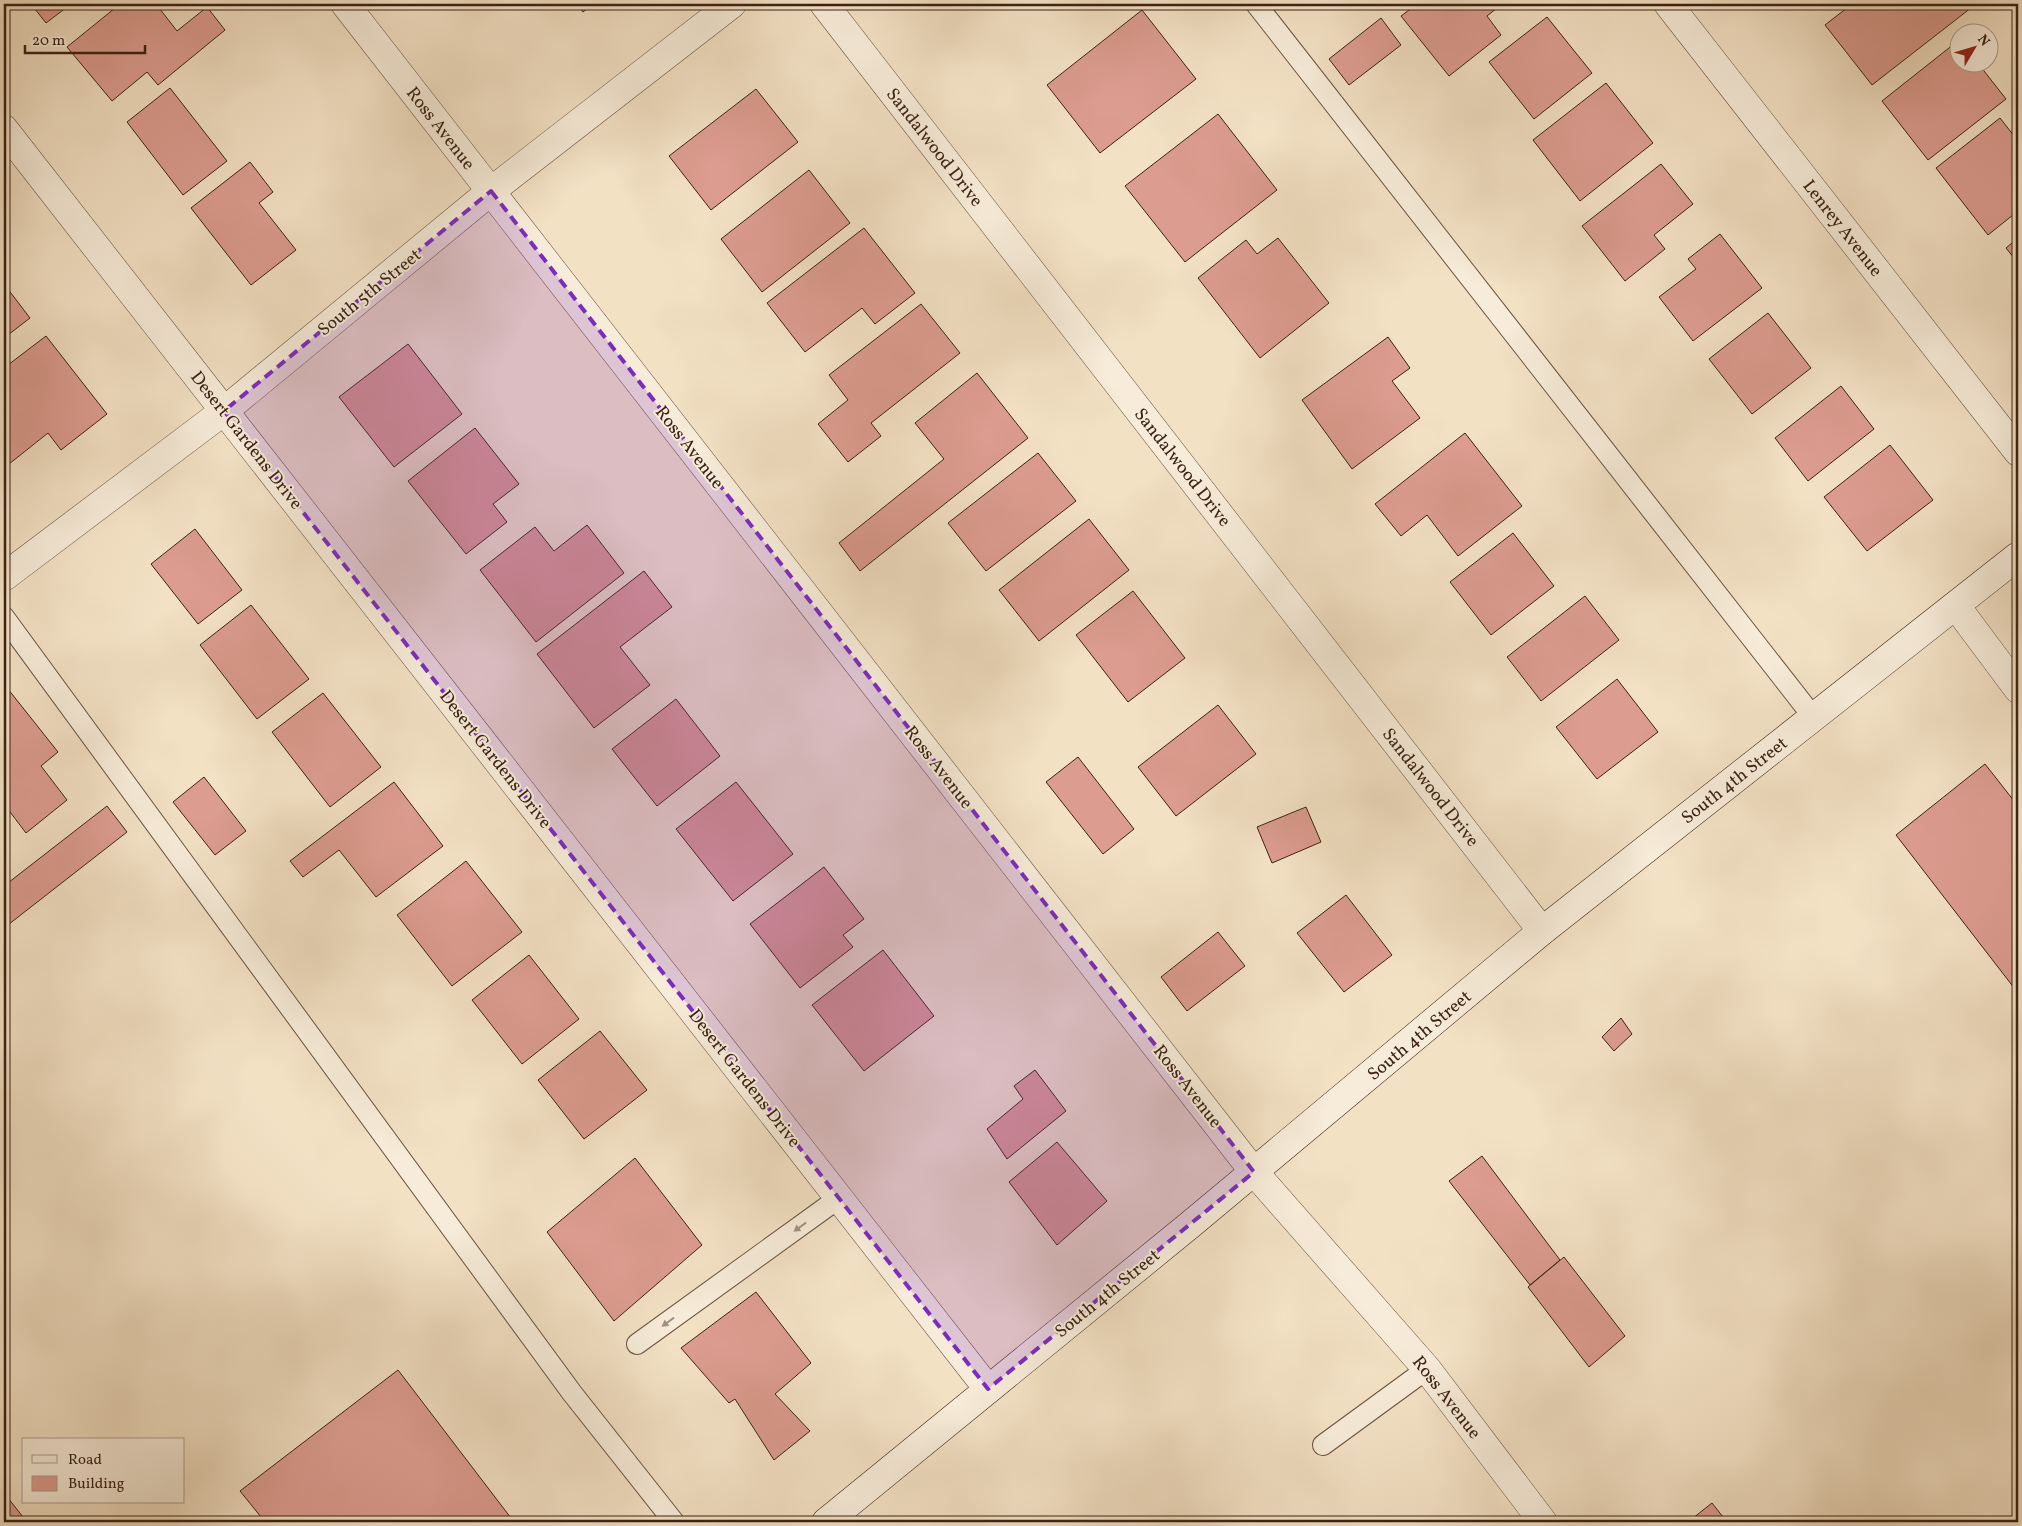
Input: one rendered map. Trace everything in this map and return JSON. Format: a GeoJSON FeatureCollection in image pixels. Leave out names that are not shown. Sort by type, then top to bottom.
{"type":"FeatureCollection","features":[{"type":"Feature","properties":{"kind":"street","name":"Ross Avenue"},"geometry":{"type":"LineString","coordinates":[[345,4],[1254,1172],[1427,1369],[1543,1522]]}},
{"type":"Feature","properties":{"kind":"street","name":"South 5th Street"},"geometry":{"type":"LineString","coordinates":[[4,577],[224,411],[491,192],[732,4]]}},
{"type":"Feature","properties":{"kind":"street","name":"Sandalwood Drive"},"geometry":{"type":"LineString","coordinates":[[824,4],[1542,931]]}},
{"type":"Feature","properties":{"kind":"street","name":"Lenrey Avenue"},"geometry":{"type":"LineString","coordinates":[[1668,4],[2018,452]]}},
{"type":"Feature","properties":{"kind":"street","name":"Desert Gardens Drive"},"geometry":{"type":"LineString","coordinates":[[4,129],[988,1389]]}},
{"type":"Feature","properties":{"kind":"street","name":"South 4th Street"},"geometry":{"type":"LineString","coordinates":[[826,1522],[1254,1172],[1542,931],[2018,556]]}},
{"type":"Feature","properties":{"kind":"street"},"geometry":{"type":"LineString","coordinates":[[1956,606],[2018,689]]}},
{"type":"Feature","properties":{"kind":"lane"},"geometry":{"type":"LineString","coordinates":[[1256,4],[1814,718]]}},
{"type":"Feature","properties":{"kind":"lane"},"geometry":{"type":"LineString","coordinates":[[4,617],[572,1393],[674,1522]]}},
{"type":"Feature","properties":{"kind":"lane"},"geometry":{"type":"LineString","coordinates":[[637,1344],[839,1198]]}},
{"type":"Feature","properties":{"kind":"lane"},"geometry":{"type":"LineString","coordinates":[[1322,1445],[1427,1369]]}},
{"type":"Feature","properties":{"kind":"highlighted area"},"geometry":{"type":"Polygon","coordinates":[[[491,191],[1254,1172],[988,1389],[224,411],[491,191]]]}},
{"type":"Feature","properties":{"kind":"building"},"geometry":{"type":"Polygon","coordinates":[[[31,4],[71,4],[46,23],[31,4]]]}},
{"type":"Feature","properties":{"kind":"building"},"geometry":{"type":"Polygon","coordinates":[[[120,4],[156,4],[177,31],[207,7],[225,30],[158,85],[147,72],[112,101],[67,47],[120,4]]]}},
{"type":"Feature","properties":{"kind":"building"},"geometry":{"type":"Polygon","coordinates":[[[577,4],[593,4],[583,12],[577,4]]]}},
{"type":"Feature","properties":{"kind":"building"},"geometry":{"type":"Polygon","coordinates":[[[1417,4],[1502,4],[1487,16],[1501,35],[1449,76],[1401,16],[1417,4]]]}},
{"type":"Feature","properties":{"kind":"building"},"geometry":{"type":"Polygon","coordinates":[[[1805,4],[1818,4],[1810,10],[1805,4]]]}},
{"type":"Feature","properties":{"kind":"building"},"geometry":{"type":"Polygon","coordinates":[[[1852,4],[1976,4],[1953,22],[1950,22],[1950,24],[1872,85],[1825,25],[1852,4]]]}},
{"type":"Feature","properties":{"kind":"building"},"geometry":{"type":"Polygon","coordinates":[[[1142,10],[1196,79],[1100,153],[1047,85],[1142,10]]]}},
{"type":"Feature","properties":{"kind":"building"},"geometry":{"type":"Polygon","coordinates":[[[1547,17],[1592,73],[1534,119],[1489,62],[1547,17]]]}},
{"type":"Feature","properties":{"kind":"building"},"geometry":{"type":"Polygon","coordinates":[[[1381,18],[1401,45],[1349,85],[1329,59],[1381,18]]]}},
{"type":"Feature","properties":{"kind":"building"},"geometry":{"type":"Polygon","coordinates":[[[1950,47],[1950,72],[1985,72],[2006,99],[1928,160],[1882,101],[1950,47]]]}},
{"type":"Feature","properties":{"kind":"building"},"geometry":{"type":"Polygon","coordinates":[[[1606,83],[1653,143],[1580,201],[1533,140],[1606,83]]]}},
{"type":"Feature","properties":{"kind":"building"},"geometry":{"type":"Polygon","coordinates":[[[170,88],[227,161],[183,195],[127,122],[170,88]]]}},
{"type":"Feature","properties":{"kind":"building"},"geometry":{"type":"Polygon","coordinates":[[[756,89],[798,142],[711,210],[669,156],[756,89]]]}},
{"type":"Feature","properties":{"kind":"building"},"geometry":{"type":"Polygon","coordinates":[[[1218,114],[1277,190],[1185,262],[1125,186],[1218,114]]]}},
{"type":"Feature","properties":{"kind":"building"},"geometry":{"type":"Polygon","coordinates":[[[2000,118],[2018,141],[2018,211],[1988,235],[1936,168],[2000,118]]]}},
{"type":"Feature","properties":{"kind":"building"},"geometry":{"type":"Polygon","coordinates":[[[250,162],[273,192],[259,203],[296,250],[251,285],[191,208],[250,162]]]}},
{"type":"Feature","properties":{"kind":"building"},"geometry":{"type":"Polygon","coordinates":[[[1661,164],[1693,204],[1654,235],[1665,249],[1625,281],[1582,226],[1661,164]]]}},
{"type":"Feature","properties":{"kind":"building"},"geometry":{"type":"Polygon","coordinates":[[[809,170],[850,223],[762,292],[721,239],[809,170]]]}},
{"type":"Feature","properties":{"kind":"building"},"geometry":{"type":"Polygon","coordinates":[[[864,228],[915,293],[875,324],[862,308],[805,352],[767,303],[864,228]]]}},
{"type":"Feature","properties":{"kind":"building"},"geometry":{"type":"Polygon","coordinates":[[[1720,234],[1762,288],[1693,341],[1659,297],[1696,269],[1688,259],[1720,234]]]}},
{"type":"Feature","properties":{"kind":"building"},"geometry":{"type":"Polygon","coordinates":[[[1278,238],[1329,303],[1260,358],[1198,278],[1246,240],[1257,254],[1278,238]]]}},
{"type":"Feature","properties":{"kind":"building"},"geometry":{"type":"Polygon","coordinates":[[[2018,238],[2018,263],[2006,248],[2018,238]]]}},
{"type":"Feature","properties":{"kind":"building"},"geometry":{"type":"Polygon","coordinates":[[[4,284],[30,318],[4,338],[4,284]]]}},
{"type":"Feature","properties":{"kind":"building"},"geometry":{"type":"Polygon","coordinates":[[[921,304],[960,353],[871,423],[881,436],[848,462],[818,424],[848,400],[829,375],[921,304]]]}},
{"type":"Feature","properties":{"kind":"building"},"geometry":{"type":"Polygon","coordinates":[[[1768,313],[1811,368],[1752,414],[1709,359],[1768,313]]]}},
{"type":"Feature","properties":{"kind":"building"},"geometry":{"type":"Polygon","coordinates":[[[46,336],[107,414],[61,450],[48,433],[4,468],[4,368],[46,336]]]}},
{"type":"Feature","properties":{"kind":"building"},"geometry":{"type":"Polygon","coordinates":[[[1388,337],[1410,368],[1392,381],[1420,418],[1352,469],[1302,400],[1388,337]]]}},
{"type":"Feature","properties":{"kind":"building"},"geometry":{"type":"Polygon","coordinates":[[[408,344],[462,414],[394,467],[339,397],[408,344]]]}},
{"type":"Feature","properties":{"kind":"building"},"geometry":{"type":"Polygon","coordinates":[[[977,373],[1028,438],[860,571],[839,543],[944,459],[915,423],[977,373]]]}},
{"type":"Feature","properties":{"kind":"building"},"geometry":{"type":"Polygon","coordinates":[[[1841,386],[1874,429],[1808,481],[1775,438],[1841,386]]]}},
{"type":"Feature","properties":{"kind":"building"},"geometry":{"type":"Polygon","coordinates":[[[475,428],[519,484],[493,504],[507,522],[466,554],[408,481],[475,428]]]}},
{"type":"Feature","properties":{"kind":"building"},"geometry":{"type":"Polygon","coordinates":[[[1465,433],[1522,506],[1458,556],[1427,515],[1401,536],[1375,504],[1465,433]]]}},
{"type":"Feature","properties":{"kind":"building"},"geometry":{"type":"Polygon","coordinates":[[[1890,445],[1933,500],[1867,551],[1824,497],[1890,445]]]}},
{"type":"Feature","properties":{"kind":"building"},"geometry":{"type":"Polygon","coordinates":[[[1038,453],[1076,501],[986,571],[948,523],[1038,453]]]}},
{"type":"Feature","properties":{"kind":"building"},"geometry":{"type":"Polygon","coordinates":[[[1089,519],[1129,570],[1039,641],[999,590],[1089,519]]]}},
{"type":"Feature","properties":{"kind":"building"},"geometry":{"type":"Polygon","coordinates":[[[587,525],[624,573],[536,642],[480,570],[535,527],[554,551],[587,525]]]}},
{"type":"Feature","properties":{"kind":"building"},"geometry":{"type":"Polygon","coordinates":[[[195,529],[242,590],[198,624],[151,564],[195,529]]]}},
{"type":"Feature","properties":{"kind":"building"},"geometry":{"type":"Polygon","coordinates":[[[1513,533],[1554,586],[1491,635],[1450,582],[1513,533]]]}},
{"type":"Feature","properties":{"kind":"building"},"geometry":{"type":"Polygon","coordinates":[[[644,571],[672,607],[620,647],[650,685],[594,728],[537,654],[644,571]]]}},
{"type":"Feature","properties":{"kind":"building"},"geometry":{"type":"Polygon","coordinates":[[[1133,591],[1185,658],[1128,702],[1076,635],[1133,591]]]}},
{"type":"Feature","properties":{"kind":"building"},"geometry":{"type":"Polygon","coordinates":[[[1585,596],[1619,640],[1541,701],[1507,657],[1585,596]]]}},
{"type":"Feature","properties":{"kind":"building"},"geometry":{"type":"Polygon","coordinates":[[[251,605],[309,679],[257,719],[200,645],[251,605]]]}},
{"type":"Feature","properties":{"kind":"building"},"geometry":{"type":"Polygon","coordinates":[[[1617,679],[1658,732],[1597,779],[1556,727],[1617,679]]]}},
{"type":"Feature","properties":{"kind":"building"},"geometry":{"type":"Polygon","coordinates":[[[4,684],[58,752],[41,766],[67,800],[26,833],[4,804],[4,684]]]}},
{"type":"Feature","properties":{"kind":"building"},"geometry":{"type":"Polygon","coordinates":[[[323,693],[381,767],[330,807],[272,732],[323,693]]]}},
{"type":"Feature","properties":{"kind":"building"},"geometry":{"type":"Polygon","coordinates":[[[676,699],[720,756],[657,806],[612,749],[676,699]]]}},
{"type":"Feature","properties":{"kind":"building"},"geometry":{"type":"Polygon","coordinates":[[[1218,705],[1256,754],[1176,816],[1138,767],[1218,705]]]}},
{"type":"Feature","properties":{"kind":"building"},"geometry":{"type":"Polygon","coordinates":[[[1078,757],[1134,829],[1103,854],[1046,782],[1078,757]]]}},
{"type":"Feature","properties":{"kind":"building"},"geometry":{"type":"Polygon","coordinates":[[[1985,764],[2018,806],[2018,993],[1896,835],[1985,764]]]}},
{"type":"Feature","properties":{"kind":"building"},"geometry":{"type":"Polygon","coordinates":[[[204,777],[246,831],[215,855],[173,802],[204,777]]]}},
{"type":"Feature","properties":{"kind":"building"},"geometry":{"type":"Polygon","coordinates":[[[394,782],[443,846],[376,897],[339,850],[303,877],[290,861],[394,782]]]}},
{"type":"Feature","properties":{"kind":"building"},"geometry":{"type":"Polygon","coordinates":[[[736,782],[793,854],[733,901],[676,829],[736,782]]]}},
{"type":"Feature","properties":{"kind":"building"},"geometry":{"type":"Polygon","coordinates":[[[107,806],[127,832],[4,928],[4,886],[107,806]]]}},
{"type":"Feature","properties":{"kind":"building"},"geometry":{"type":"Polygon","coordinates":[[[1306,807],[1321,842],[1272,863],[1257,827],[1306,807]]]}},
{"type":"Feature","properties":{"kind":"building"},"geometry":{"type":"Polygon","coordinates":[[[466,861],[522,932],[452,986],[397,915],[466,861]]]}},
{"type":"Feature","properties":{"kind":"building"},"geometry":{"type":"Polygon","coordinates":[[[824,867],[864,919],[843,935],[853,947],[800,988],[750,924],[824,867]]]}},
{"type":"Feature","properties":{"kind":"building"},"geometry":{"type":"Polygon","coordinates":[[[1346,895],[1392,955],[1344,992],[1297,933],[1346,895]]]}},
{"type":"Feature","properties":{"kind":"building"},"geometry":{"type":"Polygon","coordinates":[[[1218,932],[1245,966],[1187,1011],[1161,977],[1218,932]]]}},
{"type":"Feature","properties":{"kind":"building"},"geometry":{"type":"Polygon","coordinates":[[[883,950],[934,1016],[864,1071],[812,1005],[883,950]]]}},
{"type":"Feature","properties":{"kind":"building"},"geometry":{"type":"Polygon","coordinates":[[[529,955],[579,1019],[522,1064],[472,1000],[529,955]]]}},
{"type":"Feature","properties":{"kind":"building"},"geometry":{"type":"Polygon","coordinates":[[[1621,1018],[1632,1034],[1614,1051],[1602,1037],[1621,1018]]]}},
{"type":"Feature","properties":{"kind":"building"},"geometry":{"type":"Polygon","coordinates":[[[600,1031],[647,1090],[584,1139],[538,1080],[600,1031]]]}},
{"type":"Feature","properties":{"kind":"building"},"geometry":{"type":"Polygon","coordinates":[[[1035,1070],[1066,1111],[1007,1159],[987,1129],[1023,1099],[1014,1086],[1035,1070]]]}},
{"type":"Feature","properties":{"kind":"building"},"geometry":{"type":"Polygon","coordinates":[[[1057,1142],[1107,1201],[1057,1245],[1009,1182],[1057,1142]]]}},
{"type":"Feature","properties":{"kind":"building"},"geometry":{"type":"Polygon","coordinates":[[[1482,1156],[1560,1260],[1530,1285],[1449,1181],[1482,1156]]]}},
{"type":"Feature","properties":{"kind":"building"},"geometry":{"type":"Polygon","coordinates":[[[635,1158],[702,1245],[614,1321],[547,1232],[635,1158]]]}},
{"type":"Feature","properties":{"kind":"building"},"geometry":{"type":"Polygon","coordinates":[[[1564,1257],[1625,1336],[1589,1367],[1528,1287],[1564,1257]]]}},
{"type":"Feature","properties":{"kind":"building"},"geometry":{"type":"Polygon","coordinates":[[[756,1292],[811,1363],[775,1394],[810,1431],[774,1460],[735,1399],[729,1403],[681,1348],[756,1292]]]}},
{"type":"Feature","properties":{"kind":"building"},"geometry":{"type":"Polygon","coordinates":[[[398,1370],[514,1522],[265,1522],[240,1491],[398,1370]]]}},
{"type":"Feature","properties":{"kind":"building"},"geometry":{"type":"Polygon","coordinates":[[[4,1493],[27,1522],[4,1522],[4,1493]]]}},
{"type":"Feature","properties":{"kind":"building"},"geometry":{"type":"Polygon","coordinates":[[[1712,1503],[1727,1522],[1688,1522],[1712,1503]]]}}]}
